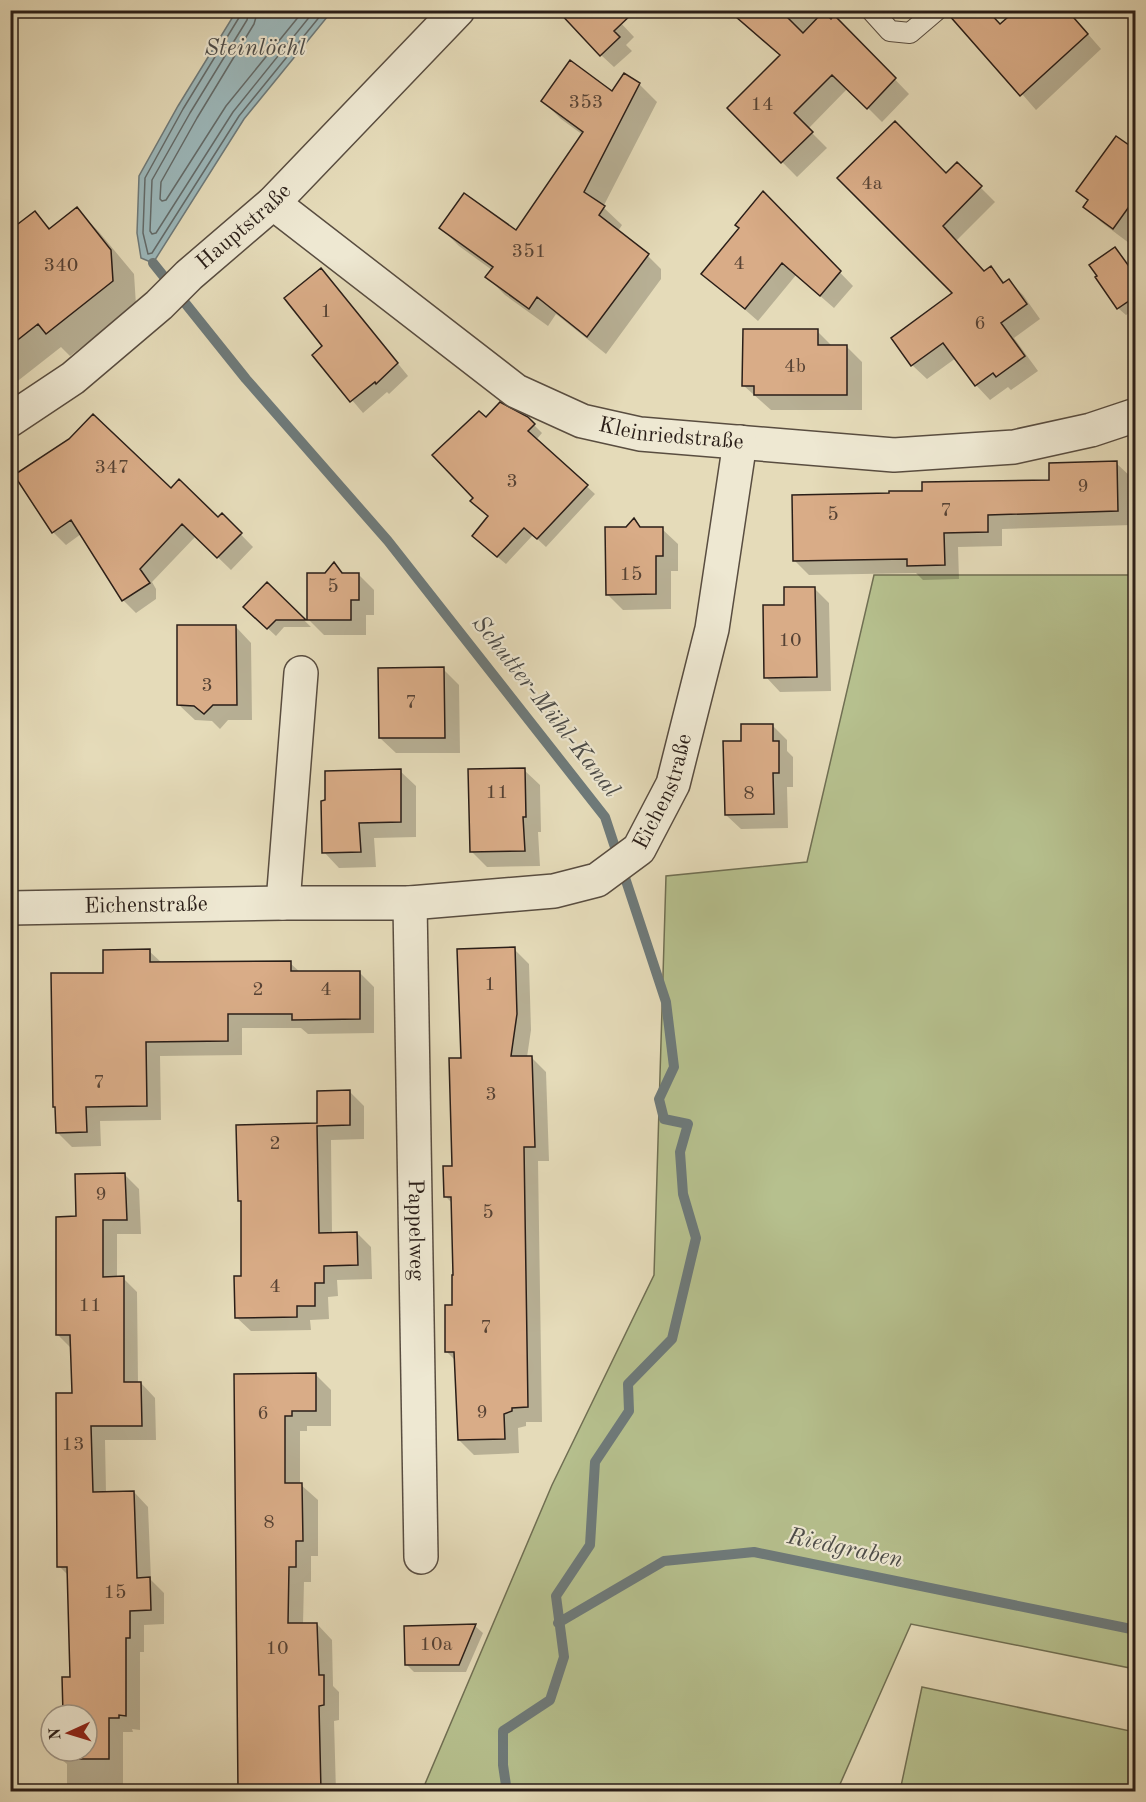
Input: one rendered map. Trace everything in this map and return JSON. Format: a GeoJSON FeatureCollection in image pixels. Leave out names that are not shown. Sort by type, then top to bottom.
{"type":"FeatureCollection","features":[{"type":"Feature","properties":{"kind":"street","name":"Hauptstraße"},"geometry":{"type":"LineString","coordinates":[[10,420],[73,378],[273,203],[458,10]]}},
{"type":"Feature","properties":{"kind":"street","name":"Kleinriedstraße"},"geometry":{"type":"LineString","coordinates":[[273,203],[516,391],[582,421],[640,434],[894,455],[1014,447],[1091,430],[1136,415]]}},
{"type":"Feature","properties":{"kind":"street","name":"Eichenstraße"},"geometry":{"type":"LineString","coordinates":[[10,908],[411,903],[554,891],[597,880],[639,849],[673,784],[712,629],[740,442]]}},
{"type":"Feature","properties":{"kind":"street"},"geometry":{"type":"LineString","coordinates":[[283,903],[301,673]]}},
{"type":"Feature","properties":{"kind":"street","name":"Pappelweg"},"geometry":{"type":"LineString","coordinates":[[411,903],[421,1557]]}},
{"type":"Feature","properties":{"kind":"lane"},"geometry":{"type":"LineString","coordinates":[[871,10],[890,30],[910,33],[938,10]]}},
{"type":"Feature","properties":{"kind":"green space"},"geometry":{"type":"Polygon","coordinates":[[[874,575],[1135,575],[1135,1669],[911,1624],[837,1791],[422,1791],[552,1485],[654,1275],[666,876],[807,862],[874,575]]]}},
{"type":"Feature","properties":{"kind":"green space"},"geometry":{"type":"Polygon","coordinates":[[[922,1687],[1135,1732],[1135,1791],[900,1791],[922,1687]]]}},
{"type":"Feature","properties":{"kind":"water","name":"Steinlöchl"},"geometry":{"type":"Polygon","coordinates":[[[237,10],[332,11],[244,119],[153,263],[141,258],[137,233],[139,176],[178,106],[237,10]]]}},
{"type":"Feature","properties":{"kind":"building"},"geometry":{"type":"Polygon","coordinates":[[[557,10],[636,10],[614,31],[620,37],[600,56],[557,10]]]}},
{"type":"Feature","properties":{"kind":"building"},"geometry":{"type":"Polygon","coordinates":[[[728,10],[780,10],[803,33],[823,12],[831,19],[834,15],[896,78],[867,109],[832,75],[794,113],[813,132],[781,163],[727,108],[780,55],[728,10]]]}},
{"type":"Feature","properties":{"kind":"building"},"geometry":{"type":"Polygon","coordinates":[[[949,10],[987,10],[1000,24],[1016,10],[1067,10],[1088,34],[1020,96],[948,14],[949,10]]]}},
{"type":"Feature","properties":{"kind":"building"},"geometry":{"type":"Polygon","coordinates":[[[570,60],[612,91],[624,73],[640,83],[584,192],[605,206],[599,215],[649,254],[587,337],[537,297],[529,309],[485,277],[493,267],[439,228],[464,193],[516,230],[583,132],[541,101],[570,60]]]}},
{"type":"Feature","properties":{"kind":"building"},"geometry":{"type":"Polygon","coordinates":[[[895,121],[946,173],[957,162],[982,186],[943,226],[984,271],[991,266],[1003,283],[1009,279],[1027,304],[1001,323],[1025,356],[996,377],[993,373],[975,386],[943,343],[911,366],[891,338],[952,293],[837,178],[895,121]]]}},
{"type":"Feature","properties":{"kind":"building"},"geometry":{"type":"Polygon","coordinates":[[[1116,136],[1136,150],[1136,197],[1113,229],[1083,207],[1088,200],[1076,191],[1116,136]]]}},
{"type":"Feature","properties":{"kind":"building"},"geometry":{"type":"Polygon","coordinates":[[[763,191],[841,271],[820,296],[782,263],[745,309],[701,274],[739,228],[735,225],[763,191]]]}},
{"type":"Feature","properties":{"kind":"building"},"geometry":{"type":"Polygon","coordinates":[[[77,207],[111,250],[113,281],[46,334],[38,324],[10,346],[10,230],[35,211],[49,229],[77,207]]]}},
{"type":"Feature","properties":{"kind":"building"},"geometry":{"type":"Polygon","coordinates":[[[1115,247],[1136,276],[1136,296],[1117,309],[1089,265],[1115,247]]]}},
{"type":"Feature","properties":{"kind":"building"},"geometry":{"type":"Polygon","coordinates":[[[321,268],[398,363],[376,384],[375,382],[350,402],[312,355],[322,346],[284,298],[321,268]]]}},
{"type":"Feature","properties":{"kind":"building"},"geometry":{"type":"Polygon","coordinates":[[[743,329],[818,329],[818,345],[847,345],[847,395],[754,395],[754,386],[742,386],[743,329]]]}},
{"type":"Feature","properties":{"kind":"building"},"geometry":{"type":"Polygon","coordinates":[[[500,402],[528,417],[535,424],[528,431],[588,485],[537,539],[524,528],[497,557],[472,536],[488,516],[470,501],[473,498],[432,455],[479,411],[486,417],[500,402]]]}},
{"type":"Feature","properties":{"kind":"building"},"geometry":{"type":"Polygon","coordinates":[[[93,414],[171,488],[179,479],[218,517],[222,513],[242,533],[217,558],[182,524],[140,569],[150,583],[122,601],[71,520],[52,533],[14,475],[69,439],[93,414]]]}},
{"type":"Feature","properties":{"kind":"building"},"geometry":{"type":"Polygon","coordinates":[[[1117,461],[1118,511],[988,515],[988,532],[944,533],[945,565],[907,566],[907,559],[793,561],[792,495],[922,491],[922,482],[1049,480],[1049,463],[1117,461]]]}},
{"type":"Feature","properties":{"kind":"building"},"geometry":{"type":"Polygon","coordinates":[[[634,518],[640,527],[663,527],[663,556],[656,556],[656,594],[606,595],[605,527],[626,527],[634,518]]]}},
{"type":"Feature","properties":{"kind":"building"},"geometry":{"type":"Polygon","coordinates":[[[334,562],[342,573],[359,573],[359,600],[351,600],[351,620],[307,620],[307,573],[325,573],[334,562]]]}},
{"type":"Feature","properties":{"kind":"building"},"geometry":{"type":"Polygon","coordinates":[[[267,582],[306,620],[276,620],[267,629],[243,607],[267,582]]]}},
{"type":"Feature","properties":{"kind":"building"},"geometry":{"type":"Polygon","coordinates":[[[784,587],[815,587],[817,677],[764,678],[763,605],[784,605],[784,587]]]}},
{"type":"Feature","properties":{"kind":"building"},"geometry":{"type":"Polygon","coordinates":[[[177,625],[236,625],[237,705],[213,705],[204,714],[194,706],[177,705],[177,625]]]}},
{"type":"Feature","properties":{"kind":"building"},"geometry":{"type":"Polygon","coordinates":[[[444,667],[445,738],[379,738],[378,668],[444,667]]]}},
{"type":"Feature","properties":{"kind":"building"},"geometry":{"type":"Polygon","coordinates":[[[741,724],[773,724],[773,741],[779,741],[779,773],[773,773],[774,814],[725,815],[723,741],[741,741],[741,724]]]}},
{"type":"Feature","properties":{"kind":"building"},"geometry":{"type":"Polygon","coordinates":[[[525,768],[526,817],[523,817],[525,851],[470,852],[468,769],[525,768]]]}},
{"type":"Feature","properties":{"kind":"building"},"geometry":{"type":"Polygon","coordinates":[[[401,769],[401,822],[359,823],[361,852],[322,853],[321,801],[325,800],[325,771],[401,769]]]}},
{"type":"Feature","properties":{"kind":"building"},"geometry":{"type":"Polygon","coordinates":[[[515,947],[517,1014],[511,1056],[532,1056],[535,1147],[524,1147],[528,1407],[512,1408],[512,1411],[504,1414],[505,1439],[458,1440],[454,1352],[445,1352],[445,1305],[452,1305],[453,1275],[451,1197],[444,1197],[443,1166],[452,1166],[449,1058],[461,1058],[457,949],[515,947]]]}},
{"type":"Feature","properties":{"kind":"building"},"geometry":{"type":"Polygon","coordinates":[[[150,949],[150,962],[291,961],[291,971],[360,971],[360,1019],[292,1020],[292,1014],[228,1014],[228,1041],[146,1042],[147,1106],[86,1107],[87,1132],[56,1133],[55,1107],[53,1107],[51,973],[103,973],[103,950],[150,949]]]}},
{"type":"Feature","properties":{"kind":"building"},"geometry":{"type":"Polygon","coordinates":[[[350,1090],[350,1125],[317,1126],[319,1233],[357,1232],[358,1265],[324,1266],[324,1283],[315,1283],[315,1306],[297,1306],[297,1317],[235,1318],[234,1276],[241,1276],[241,1201],[238,1201],[236,1125],[317,1123],[317,1091],[350,1090]]]}},
{"type":"Feature","properties":{"kind":"building"},"geometry":{"type":"Polygon","coordinates":[[[125,1173],[127,1220],[103,1220],[103,1277],[124,1276],[124,1382],[141,1382],[142,1426],[91,1426],[93,1492],[134,1491],[137,1578],[150,1577],[151,1610],[130,1611],[130,1638],[126,1638],[126,1716],[119,1715],[119,1718],[109,1718],[109,1759],[99,1759],[99,1703],[63,1703],[62,1677],[70,1677],[67,1567],[57,1567],[56,1393],[72,1393],[70,1335],[56,1335],[56,1217],[76,1216],[75,1174],[125,1173]]]}},
{"type":"Feature","properties":{"kind":"building"},"geometry":{"type":"Polygon","coordinates":[[[316,1373],[316,1411],[292,1411],[292,1416],[285,1416],[285,1483],[302,1483],[303,1541],[296,1541],[296,1567],[289,1567],[288,1623],[317,1623],[319,1675],[324,1675],[324,1705],[319,1706],[321,1791],[238,1791],[234,1374],[316,1373]]]}},
{"type":"Feature","properties":{"kind":"building"},"geometry":{"type":"Polygon","coordinates":[[[476,1624],[459,1665],[405,1665],[404,1626],[476,1624]]]}},
{"type":"Feature","properties":{"kind":"waterway","name":"Schutter-Mühl-Kanal"},"geometry":{"type":"LineString","coordinates":[[153,263],[246,379],[388,541],[605,817],[666,1002],[674,1067],[659,1099],[664,1119],[688,1124],[680,1152],[683,1194],[696,1238],[672,1339],[628,1384],[629,1411],[595,1462],[590,1545],[556,1596],[564,1657],[550,1700],[503,1731],[503,1765],[507,1792]]}},
{"type":"Feature","properties":{"kind":"waterway","name":"Riedgraben"},"geometry":{"type":"LineString","coordinates":[[558,1623],[664,1561],[754,1552],[1136,1630]]}}]}
